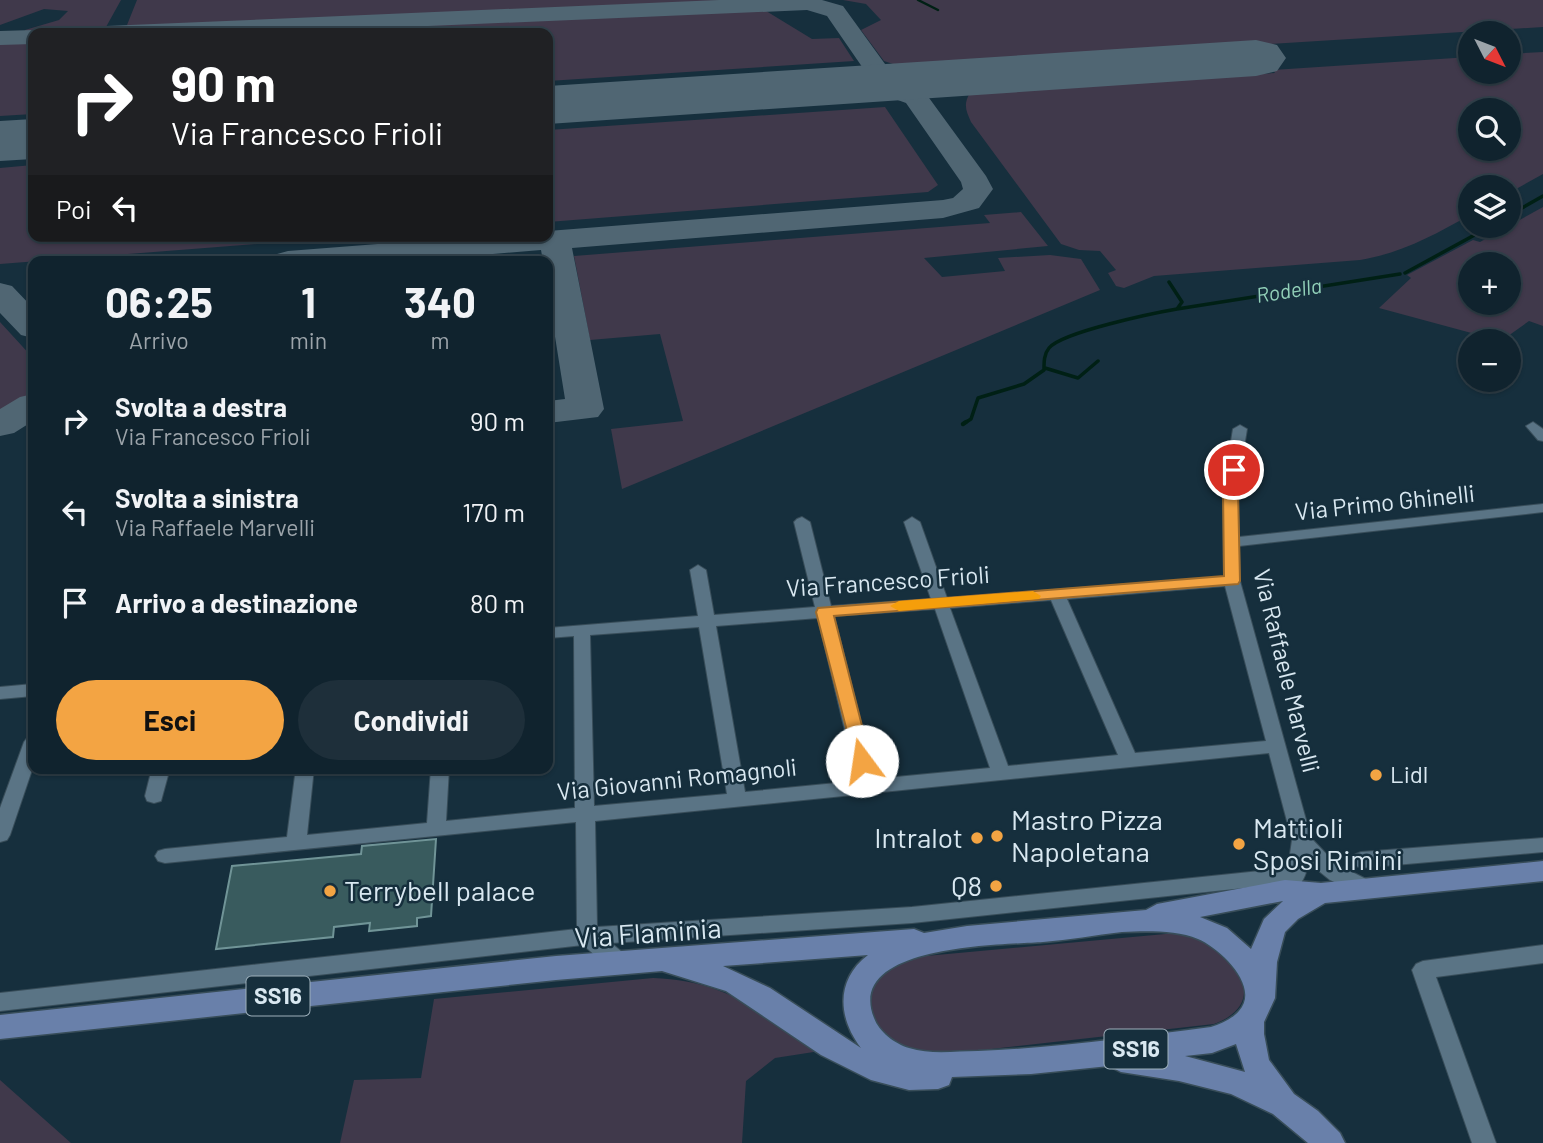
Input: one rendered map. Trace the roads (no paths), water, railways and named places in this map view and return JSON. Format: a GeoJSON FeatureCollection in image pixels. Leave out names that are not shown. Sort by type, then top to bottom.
{"type":"FeatureCollection","features":[{"type":"Feature","properties":{"kind":"main road","name":"Via Flaminia"},"geometry":{"type":"LineString","coordinates":[[930,942],[885,958],[865,975],[856,998],[861,1024],[879,1046],[906,1061],[922,1064],[992,1064],[1091,1055],[1212,1040],[1240,1030],[1255,1010],[1264,959],[1273,928],[1285,912],[1321,893],[1543,871]]}},
{"type":"Feature","properties":{"kind":"main road","name":"Via Flaminia"},"geometry":{"type":"LineString","coordinates":[[1143,921],[1162,913],[1194,910],[1285,881],[1321,893]]}},
{"type":"Feature","properties":{"kind":"main road","name":"Via Flaminia"},"geometry":{"type":"LineString","coordinates":[[0,1027],[620,962],[913,940],[930,942],[1143,921],[1195,927],[1223,939],[1245,959],[1257,982],[1255,1010]]}},
{"type":"Feature","properties":{"kind":"main road","name":"Via Flaminia"},"geometry":{"type":"LineString","coordinates":[[651,960],[704,972],[736,984],[878,1072],[934,1077],[992,1064]]}},
{"type":"Feature","properties":{"kind":"main road"},"geometry":{"type":"LineString","coordinates":[[1255,1010],[1249,1050],[1261,1075],[1291,1110],[1329,1143]]}},
{"type":"Feature","properties":{"kind":"main road"},"geometry":{"type":"LineString","coordinates":[[1091,1055],[1207,1072],[1256,1088],[1291,1110]]}},
{"type":"Feature","properties":{"kind":"street","name":"Via Raffaele Marvelli"},"geometry":{"type":"LineString","coordinates":[[1240,429],[1230,490],[1232,581],[1302,840],[1320,863],[1338,876],[1367,889]]}},
{"type":"Feature","properties":{"kind":"street","name":"Via Primo Ghinelli"},"geometry":{"type":"LineString","coordinates":[[1233,542],[1543,508]]}},
{"type":"Feature","properties":{"kind":"street"},"geometry":{"type":"LineString","coordinates":[[802,522],[868,786]]}},
{"type":"Feature","properties":{"kind":"street"},"geometry":{"type":"LineString","coordinates":[[912,522],[1001,773]]}},
{"type":"Feature","properties":{"kind":"street"},"geometry":{"type":"LineString","coordinates":[[698,570],[737,799]]}},
{"type":"Feature","properties":{"kind":"street","name":"Via Francesco Frioli"},"geometry":{"type":"LineString","coordinates":[[553,633],[1232,581]]}},
{"type":"Feature","properties":{"kind":"street"},"geometry":{"type":"LineString","coordinates":[[1057,594],[1129,760]]}},
{"type":"Feature","properties":{"kind":"street"},"geometry":{"type":"LineString","coordinates":[[582,630],[587,936],[620,962]]}},
{"type":"Feature","properties":{"kind":"street"},"geometry":{"type":"LineString","coordinates":[[0,693],[28,690]]}},
{"type":"Feature","properties":{"kind":"street","name":"Via Giovanni Romagnoli"},"geometry":{"type":"LineString","coordinates":[[165,856],[1277,746]]}},
{"type":"Feature","properties":{"kind":"street"},"geometry":{"type":"LineString","coordinates":[[0,835],[28,756]]}},
{"type":"Feature","properties":{"kind":"street"},"geometry":{"type":"LineString","coordinates":[[154,796],[160,774]]}},
{"type":"Feature","properties":{"kind":"street"},"geometry":{"type":"LineString","coordinates":[[296,842],[304,774]]}},
{"type":"Feature","properties":{"kind":"street"},"geometry":{"type":"LineString","coordinates":[[436,828],[440,774]]}},
{"type":"Feature","properties":{"kind":"street","name":"Via Raffaele Marvelli"},"geometry":{"type":"LineString","coordinates":[[1285,881],[1302,840]]}},
{"type":"Feature","properties":{"kind":"street"},"geometry":{"type":"LineString","coordinates":[[1361,860],[1543,845]]}},
{"type":"Feature","properties":{"kind":"street","name":"Via Flaminia"},"geometry":{"type":"LineString","coordinates":[[0,1002],[587,936],[912,915],[1086,895],[1285,881]]}},
{"type":"Feature","properties":{"kind":"street"},"geometry":{"type":"LineString","coordinates":[[1483,1143],[1423,971],[1543,954]]}},
{"type":"Feature","properties":{"kind":"waterway","name":"Rodella"},"geometry":{"type":"LineString","coordinates":[[918,0],[938,10]]}},
{"type":"Feature","properties":{"kind":"waterway","name":"Rodella"},"geometry":{"type":"LineString","coordinates":[[1521,209],[1543,196]]}},
{"type":"Feature","properties":{"kind":"waterway","name":"Rodella"},"geometry":{"type":"LineString","coordinates":[[1405,273],[1469,238]]}},
{"type":"Feature","properties":{"kind":"waterway","name":"Rodella"},"geometry":{"type":"LineString","coordinates":[[1177,309],[1400,274]]}},
{"type":"Feature","properties":{"kind":"waterway","name":"Rodella"},"geometry":{"type":"LineString","coordinates":[[1169,282],[1182,302],[1177,309]]}},
{"type":"Feature","properties":{"kind":"waterway","name":"Rodella"},"geometry":{"type":"LineString","coordinates":[[1044,369],[1046,353],[1057,342],[1109,324],[1177,309]]}},
{"type":"Feature","properties":{"kind":"waterway","name":"Rodella"},"geometry":{"type":"LineString","coordinates":[[1045,368],[1078,378],[1098,361]]}},
{"type":"Feature","properties":{"kind":"waterway","name":"Rodella"},"geometry":{"type":"LineString","coordinates":[[966,422],[963,424],[971,419],[978,398],[1024,384],[1044,370]]}},
{"type":"Feature","properties":{"kind":"place","name":"Lidl"},"geometry":{"type":"Point","coordinates":[1376,775]}},
{"type":"Feature","properties":{"kind":"place","name":"Mastro Pizza Napoletana"},"geometry":{"type":"Point","coordinates":[997,836]}},
{"type":"Feature","properties":{"kind":"place","name":"Intralot"},"geometry":{"type":"Point","coordinates":[977,838]}},
{"type":"Feature","properties":{"kind":"place","name":"Mattioli Sposi Rimini"},"geometry":{"type":"Point","coordinates":[1239,844]}},
{"type":"Feature","properties":{"kind":"place","name":"Q8"},"geometry":{"type":"Point","coordinates":[996,886]}},
{"type":"Feature","properties":{"kind":"place","name":"Terrybell palace"},"geometry":{"type":"Point","coordinates":[330,891]}}]}
